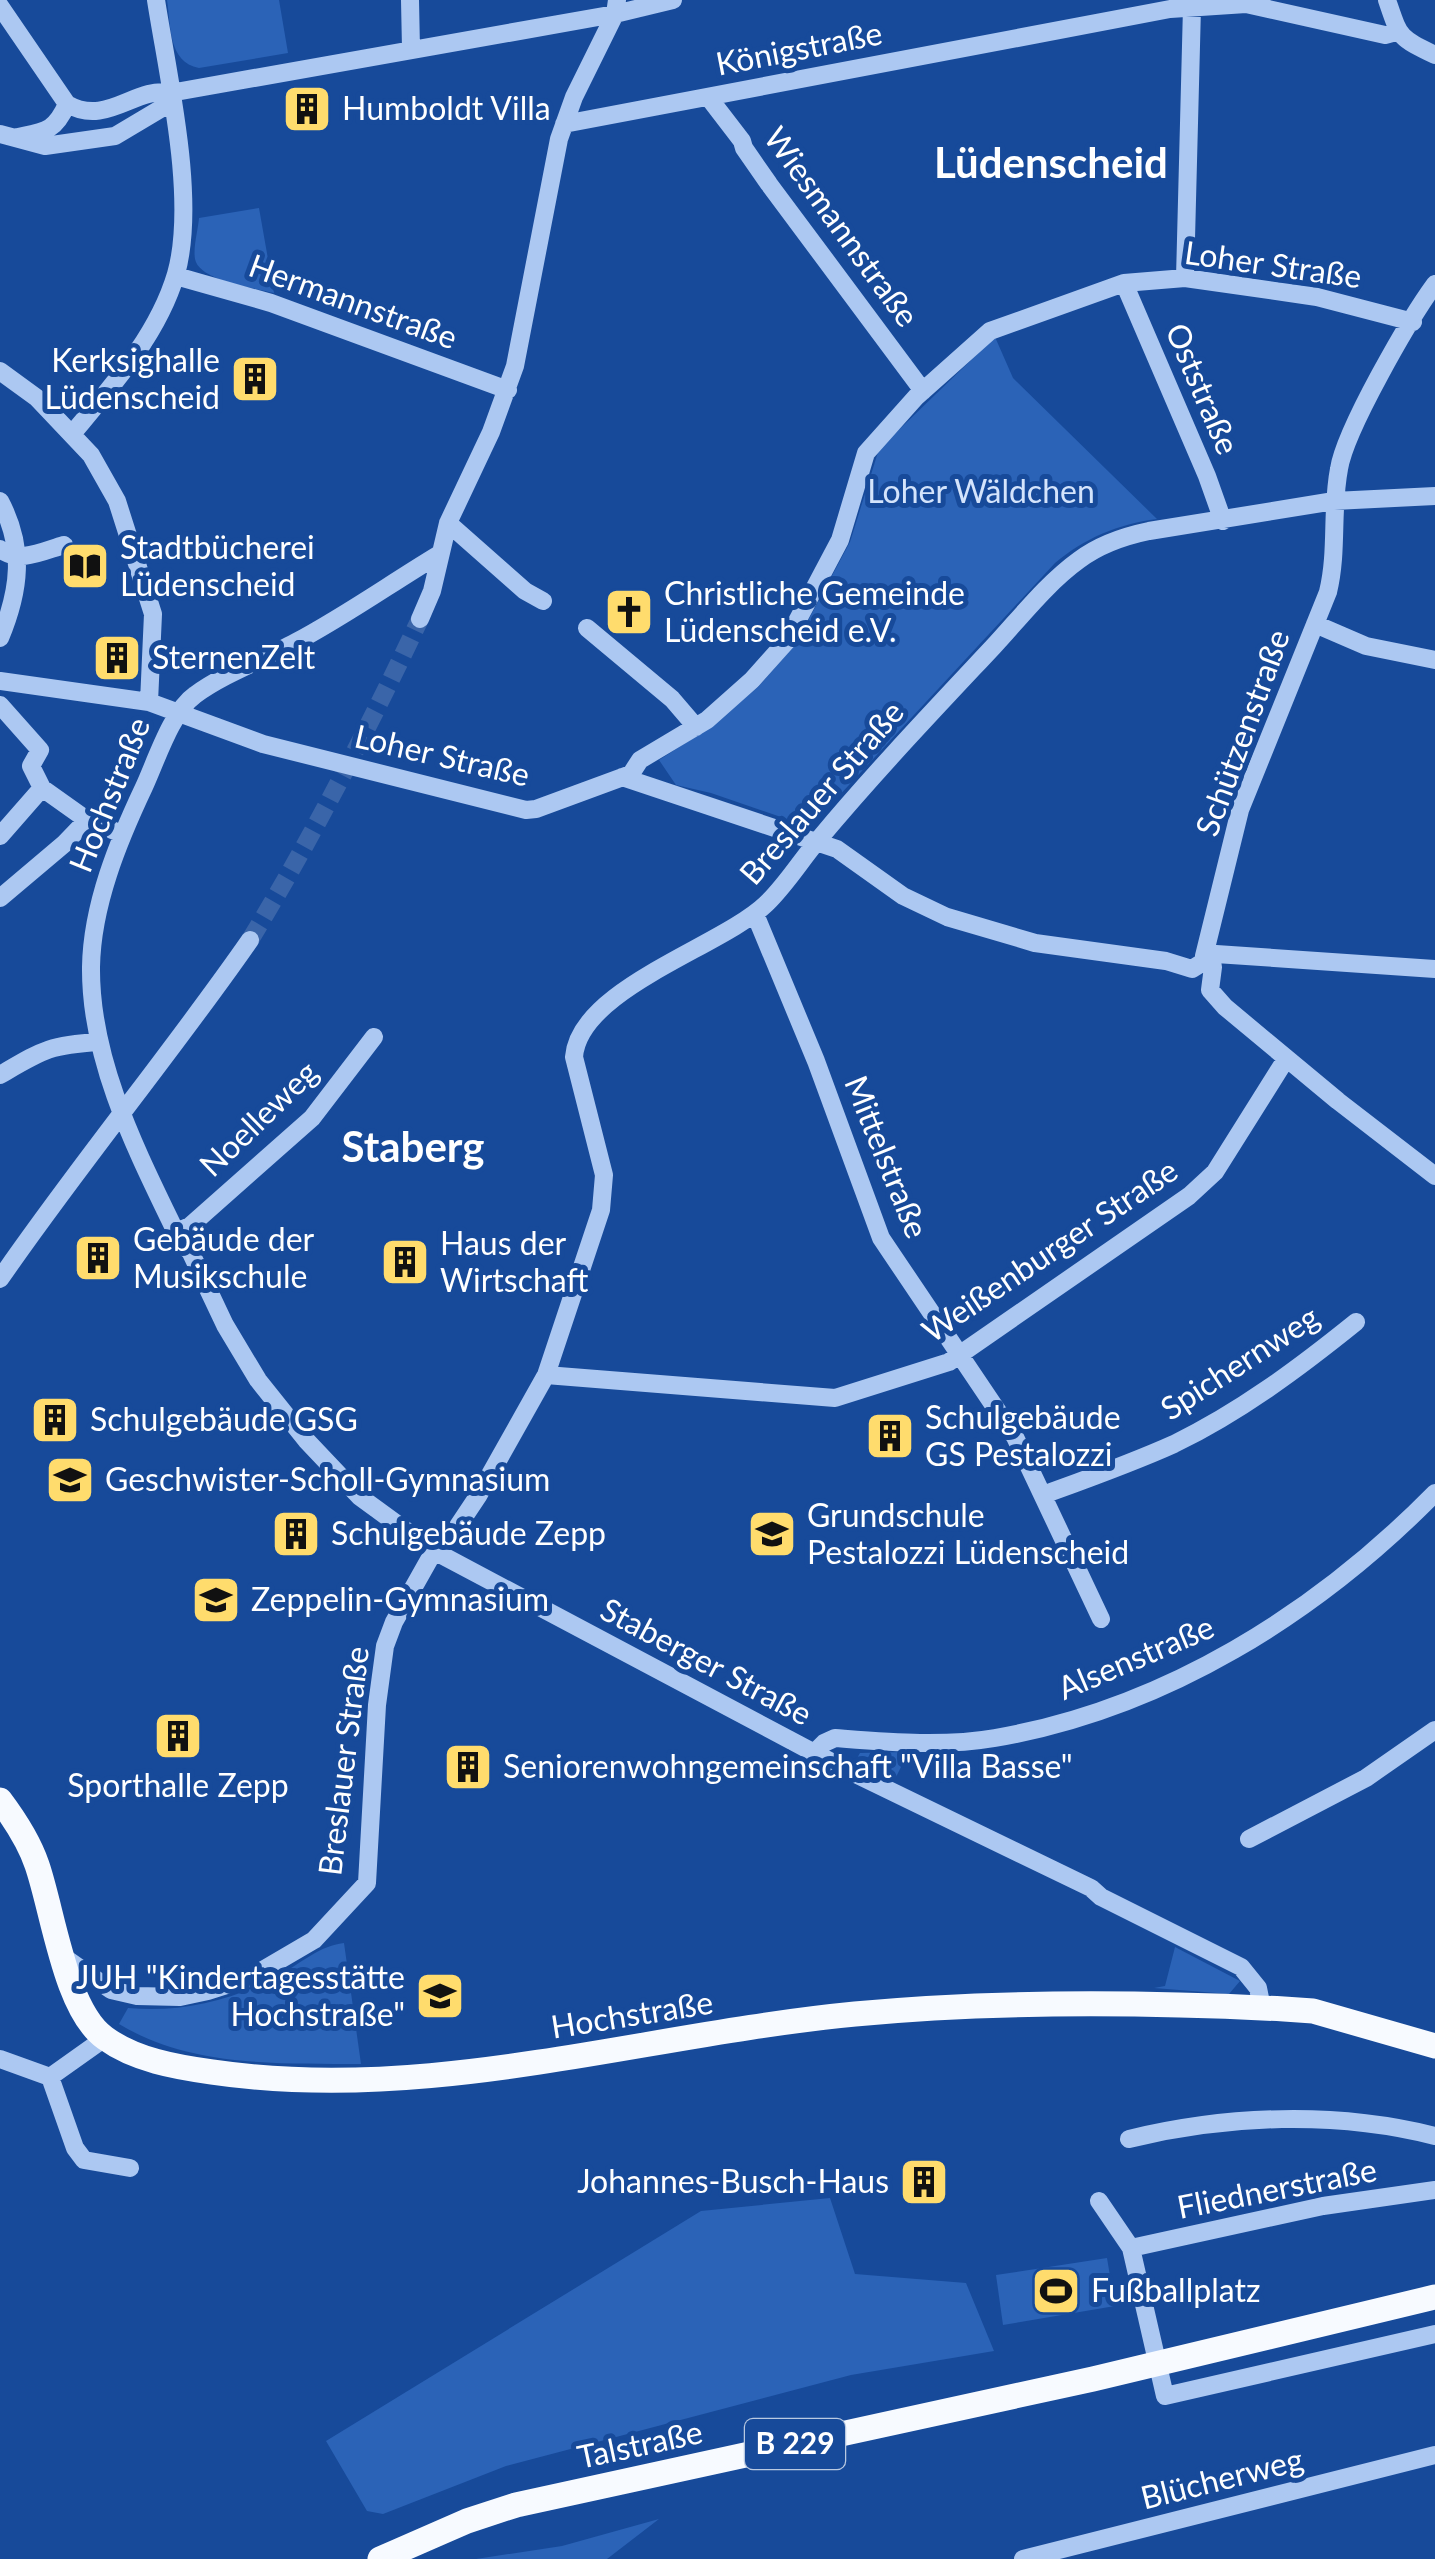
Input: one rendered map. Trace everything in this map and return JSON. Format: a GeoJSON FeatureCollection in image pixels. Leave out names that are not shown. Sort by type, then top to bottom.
{"type":"FeatureCollection","features":[{"type":"Feature","properties":{"kind":"main road"},"geometry":{"type":"LineString","coordinates":[[0,1800],[37,1864],[81,2010],[105,2038]]}},
{"type":"Feature","properties":{"kind":"main road","name":"Hochstraße"},"geometry":{"type":"LineString","coordinates":[[105,2038],[154,2061],[294,2080],[448,2076],[599,2055],[774,2024],[912,2009],[1313,2011],[1435,2046]]}},
{"type":"Feature","properties":{"kind":"main road","name":"Talstraße"},"geometry":{"type":"LineString","coordinates":[[380,2559],[467,2521],[516,2505],[1156,2364],[1435,2298]]}},
{"type":"Feature","properties":{"kind":"street"},"geometry":{"type":"LineString","coordinates":[[72,434],[130,364],[176,276],[184,203],[156,0]]}},
{"type":"Feature","properties":{"kind":"street"},"geometry":{"type":"LineString","coordinates":[[410,0],[412,50]]}},
{"type":"Feature","properties":{"kind":"street"},"geometry":{"type":"LineString","coordinates":[[0,6],[67,104],[79,111],[104,111],[158,91],[170,94],[412,50],[616,7],[673,0]]}},
{"type":"Feature","properties":{"kind":"street"},"geometry":{"type":"LineString","coordinates":[[1387,0],[1396,32],[1407,42],[1435,55]]}},
{"type":"Feature","properties":{"kind":"street","name":"Königstraße"},"geometry":{"type":"LineString","coordinates":[[564,124],[820,78],[946,49],[980,48],[1134,14],[1255,5],[1384,35],[1396,32]]}},
{"type":"Feature","properties":{"kind":"street"},"geometry":{"type":"LineString","coordinates":[[420,619],[432,591],[448,523],[508,390],[556,149],[616,7]]}},
{"type":"Feature","properties":{"kind":"street"},"geometry":{"type":"LineString","coordinates":[[1185,278],[1192,8]]}},
{"type":"Feature","properties":{"kind":"street"},"geometry":{"type":"LineString","coordinates":[[9,136],[45,146],[115,136],[162,108],[170,94]]}},
{"type":"Feature","properties":{"kind":"street","name":"Wiesmannstraße"},"geometry":{"type":"LineString","coordinates":[[709,98],[923,391]]}},
{"type":"Feature","properties":{"kind":"street"},"geometry":{"type":"LineString","coordinates":[[9,136],[46,130],[58,123],[67,104]]}},
{"type":"Feature","properties":{"kind":"street","name":"Hermannstraße"},"geometry":{"type":"LineString","coordinates":[[176,276],[270,303],[508,390]]}},
{"type":"Feature","properties":{"kind":"street","name":"Loher Straße"},"geometry":{"type":"LineString","coordinates":[[0,681],[149,702],[263,744],[526,810],[584,794],[632,774],[640,760],[696,727],[752,680],[786,642],[840,540],[866,453],[923,391],[990,331],[1124,283],[1185,278],[1317,297],[1412,322]]}},
{"type":"Feature","properties":{"kind":"street","name":"Oststraße"},"geometry":{"type":"LineString","coordinates":[[1124,283],[1208,476],[1223,521]]}},
{"type":"Feature","properties":{"kind":"street","name":"Schützenstraße"},"geometry":{"type":"LineString","coordinates":[[1435,284],[1340,463],[1334,501],[1334,568],[1240,810],[1204,956],[1212,966],[1210,990],[1286,1059],[1435,1176]]}},
{"type":"Feature","properties":{"kind":"street"},"geometry":{"type":"LineString","coordinates":[[0,371],[37,398],[92,454],[106,478],[153,614],[149,702]]}},
{"type":"Feature","properties":{"kind":"street","name":"Breslauer Straße"},"geometry":{"type":"LineString","coordinates":[[64,1957],[111,1990],[137,1996],[180,1997],[208,1991],[249,1978],[314,1940],[367,1883],[377,1705],[385,1646],[394,1622],[434,1551],[467,1512],[546,1375],[603,1203],[604,1175],[576,1070],[576,1043],[590,1022],[650,974],[755,914],[768,902],[816,842],[1083,556],[1126,536],[1334,501],[1435,496]]}},
{"type":"Feature","properties":{"kind":"street"},"geometry":{"type":"LineString","coordinates":[[0,638],[13,606],[18,558],[14,532],[1,502]]}},
{"type":"Feature","properties":{"kind":"street"},"geometry":{"type":"LineString","coordinates":[[448,523],[524,591],[544,601]]}},
{"type":"Feature","properties":{"kind":"street"},"geometry":{"type":"LineString","coordinates":[[0,549],[18,558],[64,545]]}},
{"type":"Feature","properties":{"kind":"street"},"geometry":{"type":"LineString","coordinates":[[179,712],[194,695],[347,614],[438,556]]}},
{"type":"Feature","properties":{"kind":"street"},"geometry":{"type":"LineString","coordinates":[[1315,624],[1366,646],[1435,660]]}},
{"type":"Feature","properties":{"kind":"street"},"geometry":{"type":"LineString","coordinates":[[587,628],[672,699],[696,727]]}},
{"type":"Feature","properties":{"kind":"street"},"geometry":{"type":"LineString","coordinates":[[0,705],[40,750],[31,766],[42,788],[87,820],[122,834]]}},
{"type":"Feature","properties":{"kind":"street","name":"Hochstraße"},"geometry":{"type":"LineString","coordinates":[[122,1110],[99,1042],[91,971],[93,946],[122,834],[179,712]]}},
{"type":"Feature","properties":{"kind":"street"},"geometry":{"type":"LineString","coordinates":[[622,777],[837,849],[904,896],[948,917],[1035,943],[1192,969],[1216,954],[1435,969]]}},
{"type":"Feature","properties":{"kind":"street"},"geometry":{"type":"LineString","coordinates":[[0,836],[42,788]]}},
{"type":"Feature","properties":{"kind":"street"},"geometry":{"type":"LineString","coordinates":[[0,898],[87,820]]}},
{"type":"Feature","properties":{"kind":"street","name":"Mittelstraße"},"geometry":{"type":"LineString","coordinates":[[755,914],[816,1061],[881,1238],[1015,1437],[1101,1619]]}},
{"type":"Feature","properties":{"kind":"street"},"geometry":{"type":"LineString","coordinates":[[0,1278],[250,940]]}},
{"type":"Feature","properties":{"kind":"street","name":"Noelleweg"},"geometry":{"type":"LineString","coordinates":[[176,1232],[190,1226],[312,1118],[374,1037]]}},
{"type":"Feature","properties":{"kind":"street"},"geometry":{"type":"LineString","coordinates":[[0,1075],[64,1043],[99,1042]]}},
{"type":"Feature","properties":{"kind":"street","name":"Weißenburger Straße"},"geometry":{"type":"LineString","coordinates":[[546,1375],[835,1398],[949,1362],[1189,1196],[1215,1172],[1286,1059]]}},
{"type":"Feature","properties":{"kind":"street","name":"Staberger Straße"},"geometry":{"type":"LineString","coordinates":[[122,1110],[182,1245],[190,1251],[225,1325],[258,1380],[306,1440],[357,1494],[434,1551],[814,1753],[1091,1888],[1241,1967],[1258,1988],[1262,2008]]}},
{"type":"Feature","properties":{"kind":"street","name":"Spichernweg"},"geometry":{"type":"LineString","coordinates":[[1044,1496],[1174,1444],[1214,1423],[1287,1376],[1356,1322]]}},
{"type":"Feature","properties":{"kind":"street","name":"Alsenstraße"},"geometry":{"type":"LineString","coordinates":[[814,1753],[836,1738],[924,1743],[992,1739],[1078,1720],[1134,1699],[1228,1652],[1296,1612],[1378,1548],[1435,1493]]}},
{"type":"Feature","properties":{"kind":"street"},"geometry":{"type":"LineString","coordinates":[[1250,1839],[1366,1778],[1435,1730]]}},
{"type":"Feature","properties":{"kind":"street"},"geometry":{"type":"LineString","coordinates":[[50,2078],[105,2038]]}},
{"type":"Feature","properties":{"kind":"street"},"geometry":{"type":"LineString","coordinates":[[0,2060],[50,2078]]}},
{"type":"Feature","properties":{"kind":"street"},"geometry":{"type":"LineString","coordinates":[[50,2078],[75,2148],[84,2160],[130,2168]]}},
{"type":"Feature","properties":{"kind":"street"},"geometry":{"type":"LineString","coordinates":[[1129,2139],[1182,2128],[1288,2119],[1384,2126],[1435,2136]]}},
{"type":"Feature","properties":{"kind":"street","name":"Fliednerstraße"},"geometry":{"type":"LineString","coordinates":[[1132,2248],[1323,2206],[1435,2190]]}},
{"type":"Feature","properties":{"kind":"street"},"geometry":{"type":"LineString","coordinates":[[1099,2200],[1132,2248],[1165,2396],[1435,2334]]}},
{"type":"Feature","properties":{"kind":"street","name":"Blücherweg"},"geometry":{"type":"LineString","coordinates":[[1023,2559],[1435,2455]]}},
{"type":"Feature","properties":{"kind":"green space"},"geometry":{"type":"Polygon","coordinates":[[[167,0],[279,0],[288,53],[199,68],[189,64],[176,51],[167,0]]]}},
{"type":"Feature","properties":{"kind":"green space"},"geometry":{"type":"Polygon","coordinates":[[[259,208],[274,293],[217,278],[199,267],[195,259],[199,218],[259,208]]]}},
{"type":"Feature","properties":{"kind":"green space","name":"Loher Wäldchen"},"geometry":{"type":"Polygon","coordinates":[[[995,337],[1013,378],[1157,519],[1103,534],[1055,563],[810,827],[676,785],[659,760],[712,726],[758,687],[795,645],[850,542],[879,449],[995,337]]]}},
{"type":"Feature","properties":{"kind":"green space"},"geometry":{"type":"Polygon","coordinates":[[[905,1752],[895,1779],[856,1760],[860,1753],[905,1752]]]}},
{"type":"Feature","properties":{"kind":"green space"},"geometry":{"type":"Polygon","coordinates":[[[344,1943],[361,2064],[268,2063],[206,2056],[176,2049],[119,2024],[128,2008],[188,2006],[226,1998],[281,1974],[319,1951],[344,1943]]]}},
{"type":"Feature","properties":{"kind":"green space"},"geometry":{"type":"Polygon","coordinates":[[[1175,1947],[1240,1981],[1229,1994],[1154,1988],[1165,1986],[1175,1947]]]}},
{"type":"Feature","properties":{"kind":"green space"},"geometry":{"type":"Polygon","coordinates":[[[830,2198],[855,2274],[966,2283],[994,2351],[851,2375],[506,2466],[383,2514],[367,2511],[326,2441],[701,2211],[830,2198]]]}},
{"type":"Feature","properties":{"kind":"green space","name":"Fußballplatz"},"geometry":{"type":"Polygon","coordinates":[[[1107,2258],[1115,2306],[1003,2325],[996,2275],[1107,2258]]]}},
{"type":"Feature","properties":{"kind":"green space"},"geometry":{"type":"Polygon","coordinates":[[[659,2519],[607,2559],[476,2559],[562,2546],[659,2519]]]}},
{"type":"Feature","properties":{"kind":"tunnel"},"geometry":{"type":"LineString","coordinates":[[250,940],[339,782],[420,619]]}},
{"type":"Feature","properties":{"kind":"place","name":"Humboldt Villa"},"geometry":{"type":"Point","coordinates":[307,109]}},
{"type":"Feature","properties":{"kind":"place","name":"Kerksighalle Lüdenscheid"},"geometry":{"type":"Point","coordinates":[255,379]}},
{"type":"Feature","properties":{"kind":"place","name":"Stadtbücherei Lüdenscheid"},"geometry":{"type":"Point","coordinates":[85,566]}},
{"type":"Feature","properties":{"kind":"place","name":"Christliche Gemeinde Lüdenscheid e.V."},"geometry":{"type":"Point","coordinates":[629,612]}},
{"type":"Feature","properties":{"kind":"place","name":"SternenZelt"},"geometry":{"type":"Point","coordinates":[117,658]}},
{"type":"Feature","properties":{"kind":"place","name":"Gebäude der Musikschule"},"geometry":{"type":"Point","coordinates":[98,1258]}},
{"type":"Feature","properties":{"kind":"place","name":"Haus der Wirtschaft"},"geometry":{"type":"Point","coordinates":[405,1262]}},
{"type":"Feature","properties":{"kind":"place","name":"Schulgebäude GSG"},"geometry":{"type":"Point","coordinates":[55,1420]}},
{"type":"Feature","properties":{"kind":"place","name":"Schulgebäude GS Pestalozzi"},"geometry":{"type":"Point","coordinates":[890,1436]}},
{"type":"Feature","properties":{"kind":"place","name":"Geschwister-Scholl-Gymnasium"},"geometry":{"type":"Point","coordinates":[70,1480]}},
{"type":"Feature","properties":{"kind":"place","name":"Schulgebäude Zepp"},"geometry":{"type":"Point","coordinates":[296,1534]}},
{"type":"Feature","properties":{"kind":"place","name":"Grundschule Pestalozzi Lüdenscheid"},"geometry":{"type":"Point","coordinates":[772,1534]}},
{"type":"Feature","properties":{"kind":"place","name":"Zeppelin-Gymnasium"},"geometry":{"type":"Point","coordinates":[216,1600]}},
{"type":"Feature","properties":{"kind":"place","name":"Sporthalle Zepp"},"geometry":{"type":"Point","coordinates":[178,1736]}},
{"type":"Feature","properties":{"kind":"place","name":"Seniorenwohngemeinschaft \"Villa Basse\""},"geometry":{"type":"Point","coordinates":[468,1767]}},
{"type":"Feature","properties":{"kind":"place","name":"JUH \"Kindertagesstätte Hochstraße\""},"geometry":{"type":"Point","coordinates":[440,1996]}},
{"type":"Feature","properties":{"kind":"place","name":"Johannes-Busch-Haus"},"geometry":{"type":"Point","coordinates":[924,2182]}},
{"type":"Feature","properties":{"kind":"place","name":"Fußballplatz"},"geometry":{"type":"Point","coordinates":[1056,2291]}},
{"type":"Feature","properties":{"kind":"district","name":"Lüdenscheid"},"geometry":{"type":"Point","coordinates":[1051,163]}},
{"type":"Feature","properties":{"kind":"district","name":"Staberg"},"geometry":{"type":"Point","coordinates":[413,1147]}}]}
